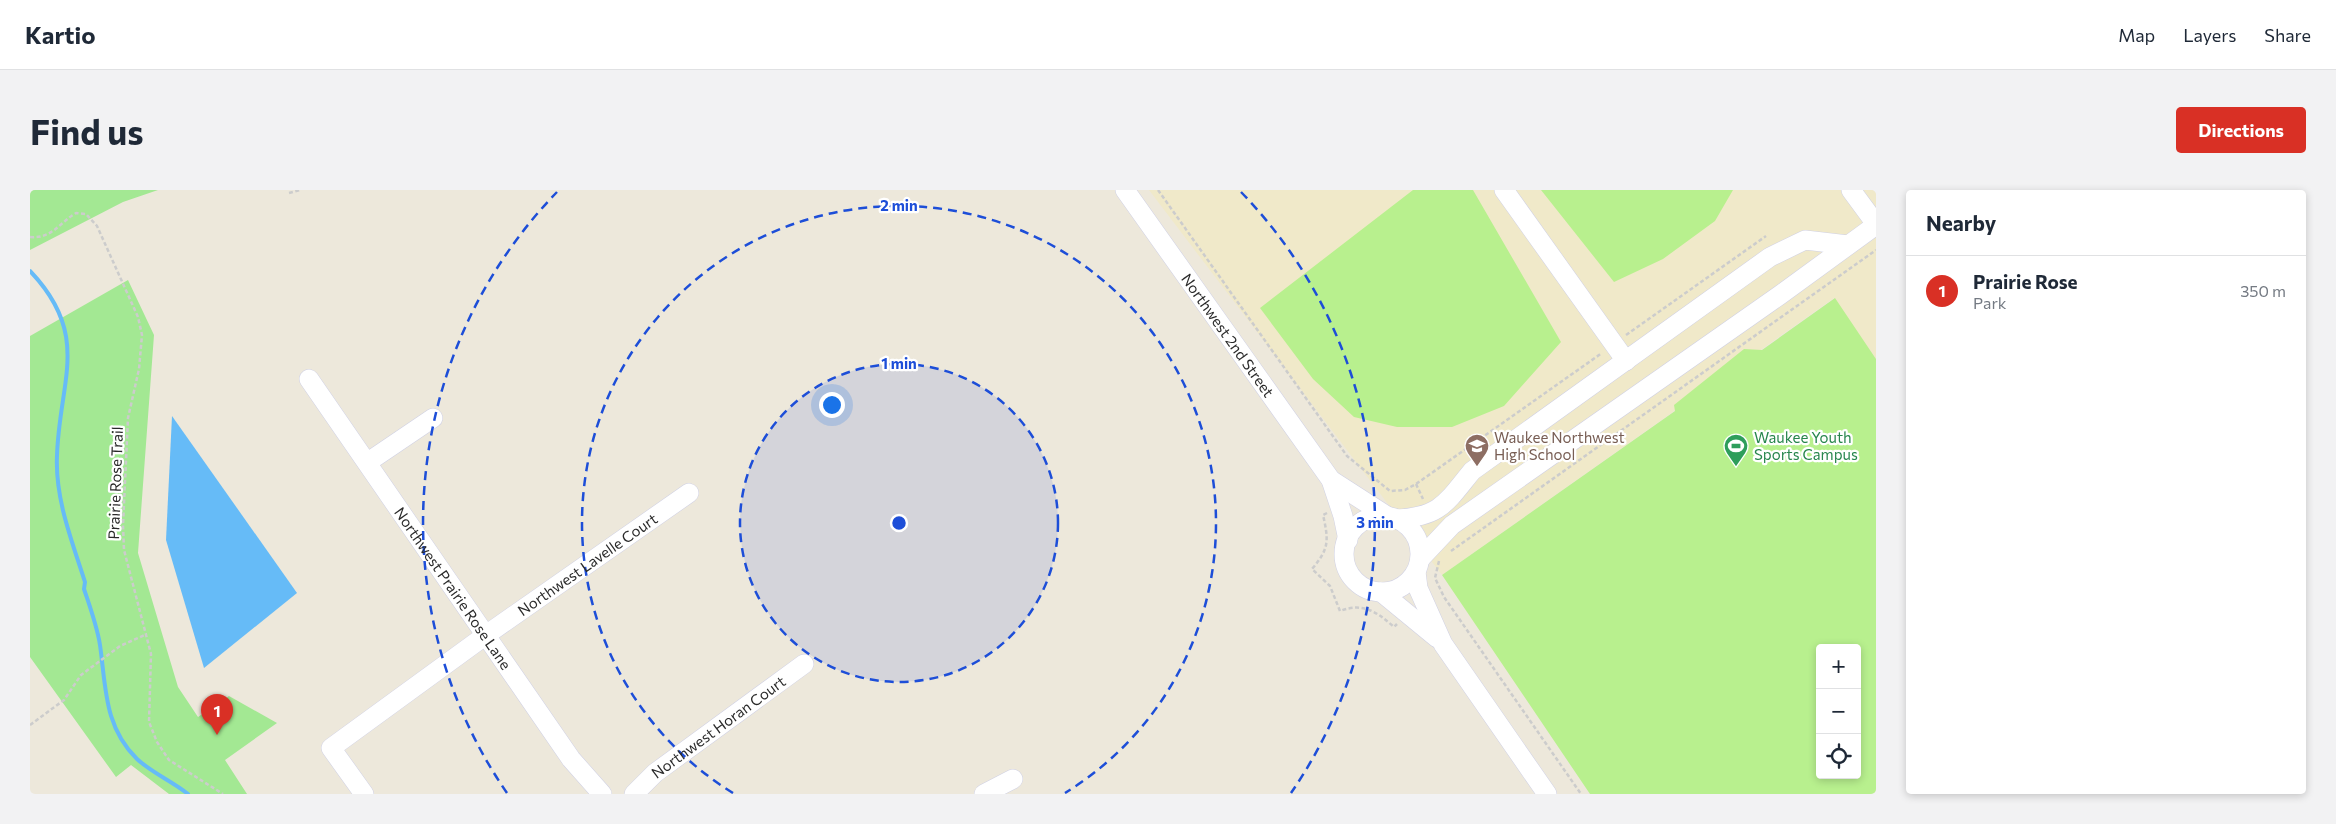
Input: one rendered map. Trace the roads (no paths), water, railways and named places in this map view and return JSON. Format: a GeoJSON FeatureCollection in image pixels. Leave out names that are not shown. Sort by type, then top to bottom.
{"type":"FeatureCollection","features":[{"type":"Feature","properties":{"kind":"street","name":"Northwest 2nd Street"},"geometry":{"type":"LineString","coordinates":[[1125,190],[1331,480],[1348,540],[1344,556],[1347,568],[1353,578],[1362,586],[1381,592],[1443,644]]}},
{"type":"Feature","properties":{"kind":"street"},"geometry":{"type":"LineString","coordinates":[[1504,190],[1626,361]]}},
{"type":"Feature","properties":{"kind":"street"},"geometry":{"type":"LineString","coordinates":[[1381,592],[1397,589],[1408,582],[1418,565],[1452,525],[1848,246],[1876,224],[1851,190]]}},
{"type":"Feature","properties":{"kind":"street"},"geometry":{"type":"LineString","coordinates":[[1348,540],[1360,524],[1370,518],[1417,518],[1438,510],[1472,471],[1770,257],[1805,240],[1848,246]]}},
{"type":"Feature","properties":{"kind":"street","name":"Northwest Prairie Rose Lane"},"geometry":{"type":"LineString","coordinates":[[309,379],[571,759],[602,794]]}},
{"type":"Feature","properties":{"kind":"street"},"geometry":{"type":"LineString","coordinates":[[368,462],[433,418]]}},
{"type":"Feature","properties":{"kind":"street","name":"Northwest 2nd Street"},"geometry":{"type":"LineString","coordinates":[[1331,480],[1407,525],[1415,535],[1419,547],[1418,588],[1443,644],[1547,794]]}},
{"type":"Feature","properties":{"kind":"street"},"geometry":{"type":"LineString","coordinates":[[1459,487],[1465,502],[1477,508]]}},
{"type":"Feature","properties":{"kind":"street","name":"Northwest Lavelle Court"},"geometry":{"type":"LineString","coordinates":[[364,794],[331,748],[486,635],[690,494]]}},
{"type":"Feature","properties":{"kind":"street","name":"Northwest Horan Court"},"geometry":{"type":"LineString","coordinates":[[634,794],[655,773],[804,664]]}},
{"type":"Feature","properties":{"kind":"street"},"geometry":{"type":"LineString","coordinates":[[984,794],[1013,778]]}},
{"type":"Feature","properties":{"kind":"water"},"geometry":{"type":"Polygon","coordinates":[[[172,416],[297,593],[204,668],[166,540],[172,416]]]}},
{"type":"Feature","properties":{"kind":"waterway"},"geometry":{"type":"LineString","coordinates":[[30,271],[49,295],[61,317],[66,338],[68,360],[59,429],[57,472],[65,520],[85,582],[84,589],[97,631],[108,706],[112,720],[126,747],[137,759],[188,794]]}},
{"type":"Feature","properties":{"kind":"place","name":"Waukee Northwest High School"},"geometry":{"type":"Point","coordinates":[1477,467]}},
{"type":"Feature","properties":{"kind":"place","name":"Waukee Youth Sports Campus"},"geometry":{"type":"Point","coordinates":[1736,467]}},
{"type":"Feature","properties":{"kind":"place","name":"Prairie Rose"},"geometry":{"type":"Point","coordinates":[217,735]}}]}
